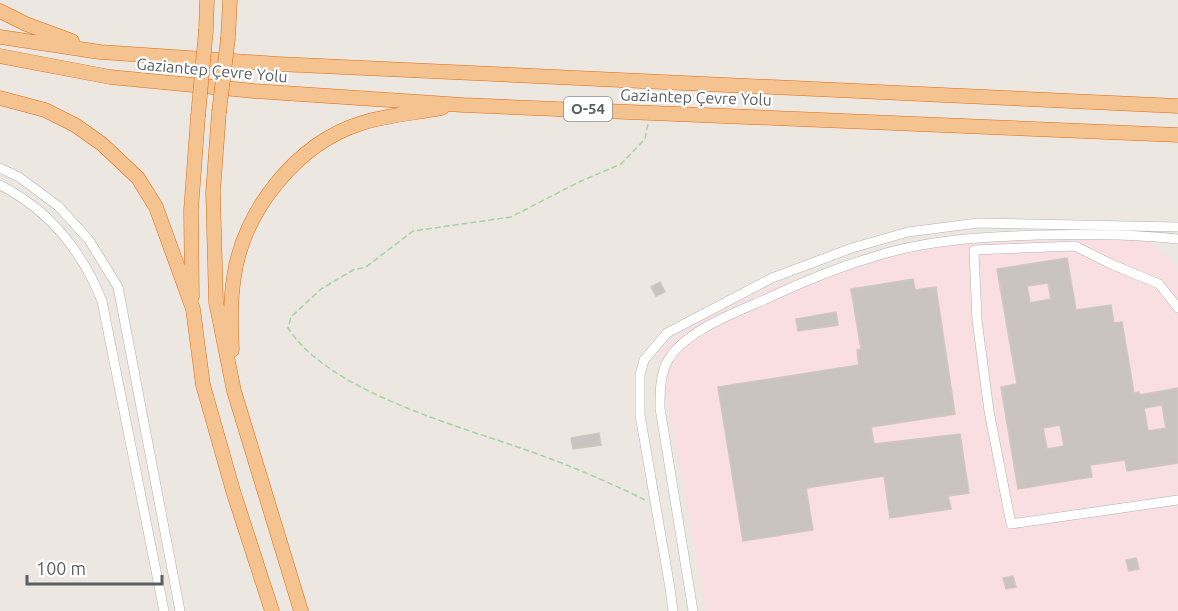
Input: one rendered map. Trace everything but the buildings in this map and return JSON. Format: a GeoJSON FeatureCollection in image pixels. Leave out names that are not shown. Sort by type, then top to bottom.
{"type":"FeatureCollection","features":[{"type":"Feature","properties":{"kind":"highway"},"geometry":{"type":"LineString","coordinates":[[207,0],[191,210],[193,309],[203,385],[272,611]]}},
{"type":"Feature","properties":{"kind":"highway"},"geometry":{"type":"LineString","coordinates":[[231,0],[213,192],[216,302],[234,391],[299,604],[309,611]]}},
{"type":"Feature","properties":{"kind":"highway"},"geometry":{"type":"LineString","coordinates":[[0,11],[26,24],[100,52]]}},
{"type":"Feature","properties":{"kind":"highway","name":"Gaziantep Çevre Yolu"},"geometry":{"type":"LineString","coordinates":[[0,37],[100,52],[337,67],[1178,106]]}},
{"type":"Feature","properties":{"kind":"highway","name":"Gaziantep Çevre Yolu"},"geometry":{"type":"LineString","coordinates":[[0,56],[110,77],[463,105],[650,111],[1178,135]]}},
{"type":"Feature","properties":{"kind":"highway"},"geometry":{"type":"LineString","coordinates":[[0,98],[45,110],[75,125],[102,144],[138,178],[156,207],[193,309]]}},
{"type":"Feature","properties":{"kind":"highway"},"geometry":{"type":"LineString","coordinates":[[234,391],[231,310],[234,275],[253,218],[272,189],[294,165],[326,139],[362,123],[463,105]]}},
{"type":"Feature","properties":{"kind":"highway"},"geometry":{"type":"LineString","coordinates":[[262,611],[266,596]]}},
{"type":"Feature","properties":{"kind":"street"},"geometry":{"type":"LineString","coordinates":[[0,168],[19,177],[58,206],[89,240],[118,287],[180,611]]}},
{"type":"Feature","properties":{"kind":"street"},"geometry":{"type":"LineString","coordinates":[[0,185],[45,214],[60,231],[82,260],[102,301],[164,611]]}},
{"type":"Feature","properties":{"kind":"street"},"geometry":{"type":"LineString","coordinates":[[672,611],[640,415],[640,375],[644,360],[667,333],[772,278],[852,248],[908,232],[978,223],[1178,227]]}},
{"type":"Feature","properties":{"kind":"street"},"geometry":{"type":"LineString","coordinates":[[681,611],[693,610],[660,408],[660,382],[666,363],[678,346],[720,319],[802,283],[872,257],[938,242],[983,237],[1080,234],[1178,239]]}},
{"type":"Feature","properties":{"kind":"street"},"geometry":{"type":"LineString","coordinates":[[1178,308],[1159,284],[1075,246],[974,250],[977,320],[989,411],[1011,524],[1178,500]]}},
{"type":"Feature","properties":{"kind":"path"},"geometry":{"type":"LineString","coordinates":[[650,111],[645,138],[621,164],[604,170],[511,217],[413,231],[366,267],[353,270],[321,289],[291,317],[288,328],[302,347],[315,359],[332,371],[367,389],[440,420],[565,464],[656,505]]}},
{"type":"Feature","properties":{"kind":"shaded area"},"geometry":{"type":"Polygon","coordinates":[[[976,233],[1143,237],[1172,260],[1178,275],[1178,611],[706,611],[659,351],[693,325],[777,284],[892,248],[976,233]]]}}]}
